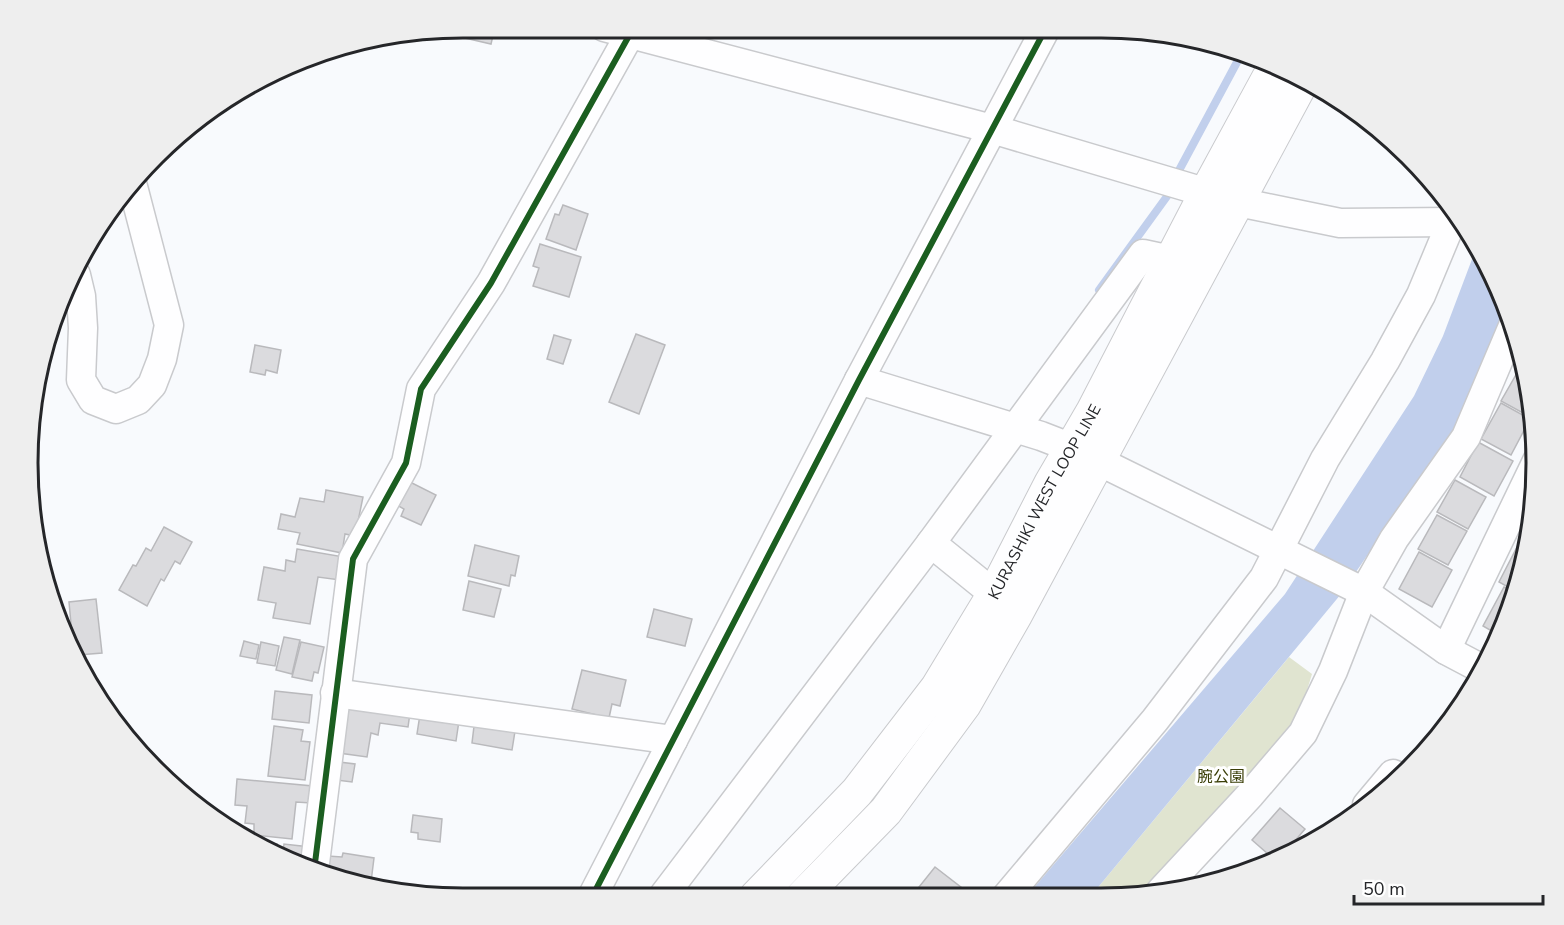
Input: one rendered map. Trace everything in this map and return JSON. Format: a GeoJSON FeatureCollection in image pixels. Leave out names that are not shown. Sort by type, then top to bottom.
{"type":"FeatureCollection","features":[{"type":"Feature","properties":{"kind":"main road","name":"KURASHIKI WEST LOOP LINE"},"geometry":{"type":"LineString","coordinates":[[811,888],[886,811],[964,705],[1016,614],[1171,260],[1271,73]]}},
{"type":"Feature","properties":{"kind":"main road","name":"KURASHIKI WEST LOOP LINE"},"geometry":{"type":"LineString","coordinates":[[765,888],[857,792],[937,688],[994,594],[1051,483],[1085,455],[1239,202],[1300,87]]}},
{"type":"Feature","properties":{"kind":"street"},"geometry":{"type":"LineString","coordinates":[[315,861],[353,560],[406,463],[421,389],[491,284],[617,38]]}},
{"type":"Feature","properties":{"kind":"street"},"geometry":{"type":"LineString","coordinates":[[655,38],[992,129],[1239,202],[1340,224],[1448,216]]}},
{"type":"Feature","properties":{"kind":"street"},"geometry":{"type":"LineString","coordinates":[[597,888],[859,380],[1041,38]]}},
{"type":"Feature","properties":{"kind":"street"},"geometry":{"type":"LineString","coordinates":[[78,282],[81,296],[81,380],[93,400],[116,408],[138,400],[153,385],[170,325],[135,192]]}},
{"type":"Feature","properties":{"kind":"street"},"geometry":{"type":"LineString","coordinates":[[1014,888],[1155,720],[1264,578],[1325,459],[1385,361],[1421,295],[1452,221]]}},
{"type":"Feature","properties":{"kind":"street"},"geometry":{"type":"LineString","coordinates":[[669,888],[931,543],[1143,254],[1171,260]]}},
{"type":"Feature","properties":{"kind":"street"},"geometry":{"type":"LineString","coordinates":[[1170,882],[1250,795],[1303,733],[1334,671],[1364,592],[1394,539],[1466,437],[1508,339]]}},
{"type":"Feature","properties":{"kind":"street"},"geometry":{"type":"LineString","coordinates":[[859,380],[1016,428],[1085,455],[1364,592],[1446,650],[1475,665]]}},
{"type":"Feature","properties":{"kind":"street"},"geometry":{"type":"LineString","coordinates":[[1446,650],[1526,484]]}},
{"type":"Feature","properties":{"kind":"street"},"geometry":{"type":"LineString","coordinates":[[931,543],[994,594]]}},
{"type":"Feature","properties":{"kind":"street"},"geometry":{"type":"LineString","coordinates":[[335,693],[673,740]]}},
{"type":"Feature","properties":{"kind":"green space","name":"腕公園"},"geometry":{"type":"Polygon","coordinates":[[[1289,657],[1312,674],[1300,713],[1241,789],[1153,884],[1097,888],[1289,657]]]}},
{"type":"Feature","properties":{"kind":"water"},"geometry":{"type":"Polygon","coordinates":[[[1473,256],[1502,321],[1490,353],[1458,425],[1341,594],[1097,888],[1034,888],[1285,594],[1414,396],[1443,336],[1473,256]]]}},
{"type":"Feature","properties":{"kind":"building"},"geometry":{"type":"Polygon","coordinates":[[[465,38],[492,38],[491,44],[465,38]]]}},
{"type":"Feature","properties":{"kind":"building"},"geometry":{"type":"Polygon","coordinates":[[[563,205],[588,214],[576,250],[546,239],[555,214],[559,215],[563,205]]]}},
{"type":"Feature","properties":{"kind":"building"},"geometry":{"type":"Polygon","coordinates":[[[540,244],[581,257],[569,297],[533,286],[539,268],[533,266],[540,244]]]}},
{"type":"Feature","properties":{"kind":"building"},"geometry":{"type":"Polygon","coordinates":[[[636,334],[665,345],[639,414],[609,402],[636,334]]]}},
{"type":"Feature","properties":{"kind":"building"},"geometry":{"type":"Polygon","coordinates":[[[554,335],[571,340],[563,364],[547,359],[554,335]]]}},
{"type":"Feature","properties":{"kind":"building"},"geometry":{"type":"Polygon","coordinates":[[[255,345],[281,350],[277,373],[266,370],[265,375],[250,372],[255,345]]]}},
{"type":"Feature","properties":{"kind":"building"},"geometry":{"type":"Polygon","coordinates":[[[1517,374],[1524,413],[1501,401],[1517,374]]]}},
{"type":"Feature","properties":{"kind":"building"},"geometry":{"type":"Polygon","coordinates":[[[1501,403],[1524,416],[1525,428],[1511,455],[1481,439],[1501,403]]]}},
{"type":"Feature","properties":{"kind":"building"},"geometry":{"type":"Polygon","coordinates":[[[1478,442],[1513,461],[1494,496],[1460,477],[1478,442]]]}},
{"type":"Feature","properties":{"kind":"building"},"geometry":{"type":"Polygon","coordinates":[[[406,480],[436,495],[421,525],[401,516],[404,509],[395,504],[406,480]]]}},
{"type":"Feature","properties":{"kind":"building"},"geometry":{"type":"Polygon","coordinates":[[[1455,480],[1486,497],[1468,529],[1437,512],[1455,480]]]}},
{"type":"Feature","properties":{"kind":"building"},"geometry":{"type":"Polygon","coordinates":[[[326,490],[363,497],[355,536],[345,534],[342,553],[297,544],[300,533],[278,529],[281,514],[295,517],[300,498],[324,502],[326,490]]]}},
{"type":"Feature","properties":{"kind":"building"},"geometry":{"type":"Polygon","coordinates":[[[1437,515],[1467,531],[1448,565],[1418,549],[1437,515]]]}},
{"type":"Feature","properties":{"kind":"building"},"geometry":{"type":"Polygon","coordinates":[[[164,527],[192,542],[180,564],[175,561],[164,581],[161,579],[147,606],[119,590],[146,548],[151,551],[164,527]]]}},
{"type":"Feature","properties":{"kind":"building"},"geometry":{"type":"Polygon","coordinates":[[[475,545],[519,556],[515,576],[511,575],[509,586],[468,576],[475,545]]]}},
{"type":"Feature","properties":{"kind":"building"},"geometry":{"type":"Polygon","coordinates":[[[1518,545],[1508,587],[1499,582],[1518,545]]]}},
{"type":"Feature","properties":{"kind":"building"},"geometry":{"type":"Polygon","coordinates":[[[297,549],[344,557],[340,580],[318,577],[310,624],[273,618],[276,603],[258,600],[264,567],[285,571],[286,560],[295,562],[297,549]]]}},
{"type":"Feature","properties":{"kind":"building"},"geometry":{"type":"Polygon","coordinates":[[[1419,552],[1452,570],[1432,607],[1399,589],[1419,552]]]}},
{"type":"Feature","properties":{"kind":"building"},"geometry":{"type":"Polygon","coordinates":[[[469,581],[501,589],[494,617],[463,610],[469,581]]]}},
{"type":"Feature","properties":{"kind":"building"},"geometry":{"type":"Polygon","coordinates":[[[1504,587],[1507,589],[1491,631],[1483,626],[1504,587]]]}},
{"type":"Feature","properties":{"kind":"building"},"geometry":{"type":"Polygon","coordinates":[[[96,599],[102,653],[83,655],[71,628],[69,602],[96,599]]]}},
{"type":"Feature","properties":{"kind":"building"},"geometry":{"type":"Polygon","coordinates":[[[654,609],[692,619],[685,646],[647,637],[654,609]]]}},
{"type":"Feature","properties":{"kind":"building"},"geometry":{"type":"Polygon","coordinates":[[[284,637],[300,640],[292,674],[276,670],[284,637]]]}},
{"type":"Feature","properties":{"kind":"building"},"geometry":{"type":"Polygon","coordinates":[[[244,641],[259,645],[256,659],[240,656],[244,641]]]}},
{"type":"Feature","properties":{"kind":"building"},"geometry":{"type":"Polygon","coordinates":[[[261,642],[279,646],[275,666],[257,663],[261,642]]]}},
{"type":"Feature","properties":{"kind":"building"},"geometry":{"type":"Polygon","coordinates":[[[301,642],[324,647],[318,673],[314,672],[312,681],[292,677],[301,642]]]}},
{"type":"Feature","properties":{"kind":"building"},"geometry":{"type":"Polygon","coordinates":[[[582,670],[626,680],[620,706],[612,704],[609,718],[572,709],[582,670]]]}},
{"type":"Feature","properties":{"kind":"building"},"geometry":{"type":"Polygon","coordinates":[[[275,691],[312,695],[309,723],[272,719],[275,691]]]}},
{"type":"Feature","properties":{"kind":"building"},"geometry":{"type":"Polygon","coordinates":[[[411,706],[408,727],[380,723],[378,735],[371,733],[367,757],[339,753],[345,708],[411,706]]]}},
{"type":"Feature","properties":{"kind":"building"},"geometry":{"type":"Polygon","coordinates":[[[421,708],[460,714],[456,741],[417,734],[421,708]]]}},
{"type":"Feature","properties":{"kind":"building"},"geometry":{"type":"Polygon","coordinates":[[[475,718],[516,725],[512,750],[472,743],[475,718]]]}},
{"type":"Feature","properties":{"kind":"building"},"geometry":{"type":"Polygon","coordinates":[[[274,726],[303,730],[301,741],[310,742],[305,780],[268,776],[274,726]]]}},
{"type":"Feature","properties":{"kind":"building"},"geometry":{"type":"Polygon","coordinates":[[[331,761],[355,764],[352,782],[329,779],[331,761]]]}},
{"type":"Feature","properties":{"kind":"building"},"geometry":{"type":"Polygon","coordinates":[[[237,779],[313,786],[311,803],[296,802],[292,839],[254,833],[254,824],[245,823],[247,806],[235,805],[237,779]]]}},
{"type":"Feature","properties":{"kind":"building"},"geometry":{"type":"Polygon","coordinates":[[[1280,808],[1305,829],[1295,841],[1267,853],[1252,840],[1280,808]]]}},
{"type":"Feature","properties":{"kind":"building"},"geometry":{"type":"Polygon","coordinates":[[[413,815],[442,819],[440,842],[418,839],[418,833],[411,832],[413,815]]]}},
{"type":"Feature","properties":{"kind":"building"},"geometry":{"type":"Polygon","coordinates":[[[284,844],[310,847],[309,859],[284,848],[284,844]]]}},
{"type":"Feature","properties":{"kind":"building"},"geometry":{"type":"Polygon","coordinates":[[[343,853],[374,858],[372,877],[327,865],[328,856],[342,857],[343,853]]]}},
{"type":"Feature","properties":{"kind":"building"},"geometry":{"type":"Polygon","coordinates":[[[935,867],[962,888],[918,888],[935,867]]]}},
{"type":"Feature","properties":{"kind":"waterway"},"geometry":{"type":"LineString","coordinates":[[1176,176],[1238,60]]}},
{"type":"Feature","properties":{"kind":"waterway"},"geometry":{"type":"LineString","coordinates":[[1099,290],[1168,195],[1171,187]]}},
{"type":"Feature","properties":{"kind":"cycle path"},"geometry":{"type":"LineString","coordinates":[[315,861],[353,559],[406,463],[421,389],[491,283],[628,38]]}},
{"type":"Feature","properties":{"kind":"cycle path"},"geometry":{"type":"LineString","coordinates":[[597,888],[859,380],[1041,38]]}}]}
